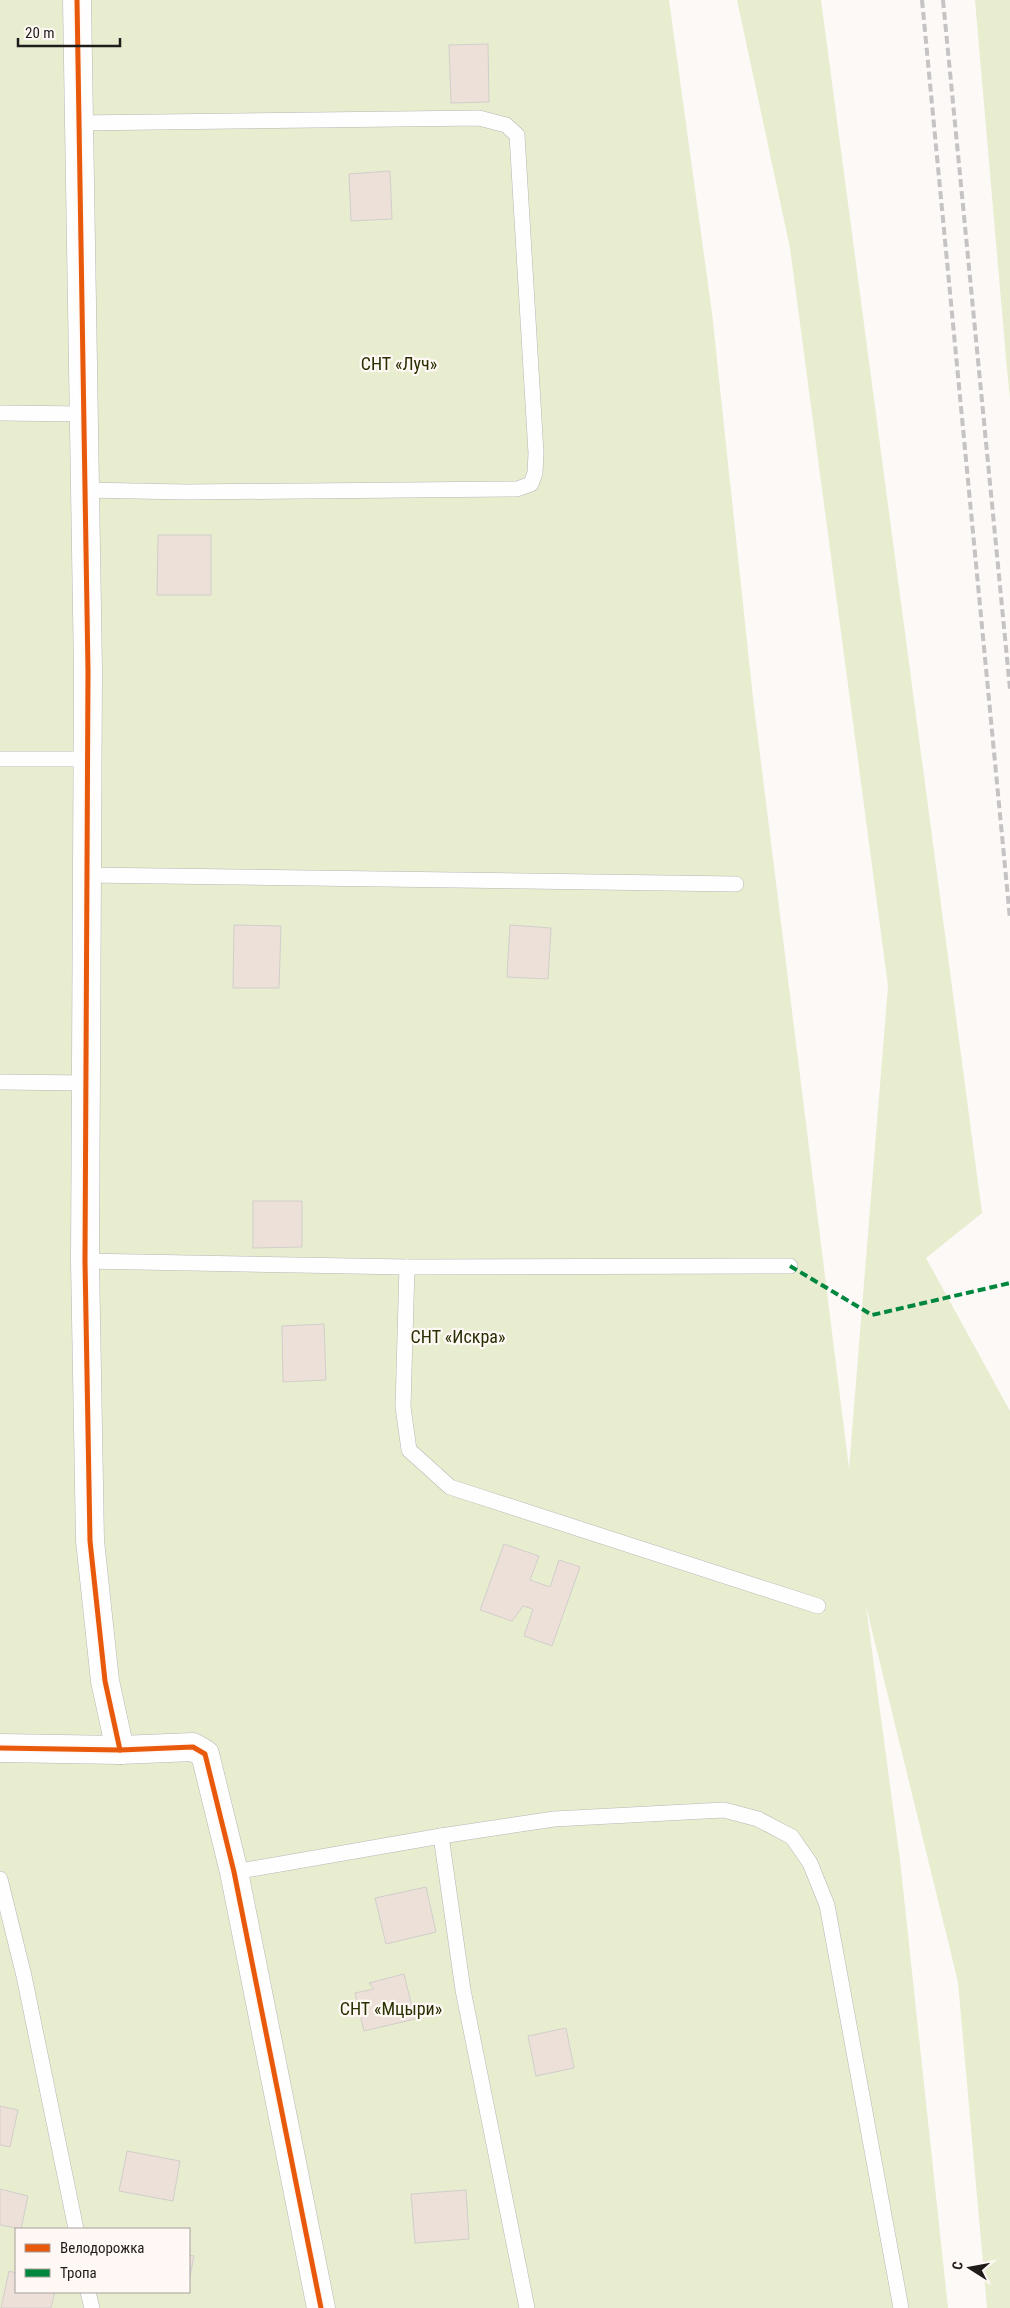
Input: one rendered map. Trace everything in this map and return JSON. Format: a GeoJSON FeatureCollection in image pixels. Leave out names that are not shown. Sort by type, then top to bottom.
{"type":"FeatureCollection","features":[{"type":"Feature","properties":{"kind":"street"},"geometry":{"type":"LineString","coordinates":[[77,0],[88,671],[85,1261],[90,1541],[105,1681],[120,1750]]}},
{"type":"Feature","properties":{"kind":"street"},"geometry":{"type":"LineString","coordinates":[[0,1748],[120,1750],[193,1747],[205,1754],[234,1872],[321,2308]]}},
{"type":"Feature","properties":{"kind":"lane"},"geometry":{"type":"LineString","coordinates":[[79,123],[479,118],[506,125],[517,135],[536,453],[535,474],[531,484],[517,488],[186,492],[85,490]]}},
{"type":"Feature","properties":{"kind":"lane"},"geometry":{"type":"LineString","coordinates":[[0,413],[84,414]]}},
{"type":"Feature","properties":{"kind":"lane"},"geometry":{"type":"LineString","coordinates":[[0,758],[87,759]]}},
{"type":"Feature","properties":{"kind":"lane"},"geometry":{"type":"LineString","coordinates":[[86,875],[736,884]]}},
{"type":"Feature","properties":{"kind":"lane"},"geometry":{"type":"LineString","coordinates":[[0,1082],[86,1083]]}},
{"type":"Feature","properties":{"kind":"lane"},"geometry":{"type":"LineString","coordinates":[[85,1261],[407,1267],[790,1266]]}},
{"type":"Feature","properties":{"kind":"lane"},"geometry":{"type":"LineString","coordinates":[[407,1267],[403,1407],[410,1450],[450,1487],[818,1606]]}},
{"type":"Feature","properties":{"kind":"lane"},"geometry":{"type":"LineString","coordinates":[[234,1872],[441,1836],[554,1819],[724,1810],[758,1819],[792,1837],[810,1863],[827,1905],[901,2308]]}},
{"type":"Feature","properties":{"kind":"lane"},"geometry":{"type":"LineString","coordinates":[[441,1836],[463,1990],[527,2308]]}},
{"type":"Feature","properties":{"kind":"lane"},"geometry":{"type":"LineString","coordinates":[[0,1880],[24,1976],[76,2228]]}},
{"type":"Feature","properties":{"kind":"lane"},"geometry":{"type":"LineString","coordinates":[[88,2293],[92,2308]]}},
{"type":"Feature","properties":{"kind":"green space"},"geometry":{"type":"Polygon","coordinates":[[[0,0],[669,0],[712,313],[753,698],[849,1469],[888,986],[790,248],[737,0],[821,0],[982,1213],[926,1258],[1010,1411],[1010,2308],[987,2308],[958,1982],[866,1606],[900,1860],[948,2308],[0,2308],[0,0]]]}},
{"type":"Feature","properties":{"kind":"green space"},"geometry":{"type":"Polygon","coordinates":[[[975,0],[1010,0],[1010,398],[1007,369],[975,0]]]}},
{"type":"Feature","properties":{"kind":"building"},"geometry":{"type":"Polygon","coordinates":[[[488,44],[489,102],[451,103],[449,45],[488,44]]]}},
{"type":"Feature","properties":{"kind":"building"},"geometry":{"type":"Polygon","coordinates":[[[390,171],[392,219],[351,221],[349,174],[390,171]]]}},
{"type":"Feature","properties":{"kind":"building"},"geometry":{"type":"Polygon","coordinates":[[[158,535],[211,535],[211,595],[157,595],[158,535]]]}},
{"type":"Feature","properties":{"kind":"building"},"geometry":{"type":"Polygon","coordinates":[[[234,925],[281,926],[279,988],[233,988],[234,925]]]}},
{"type":"Feature","properties":{"kind":"building"},"geometry":{"type":"Polygon","coordinates":[[[510,925],[551,928],[548,979],[507,977],[510,925]]]}},
{"type":"Feature","properties":{"kind":"building"},"geometry":{"type":"Polygon","coordinates":[[[253,1201],[302,1201],[302,1247],[253,1248],[253,1201]]]}},
{"type":"Feature","properties":{"kind":"building"},"geometry":{"type":"Polygon","coordinates":[[[324,1324],[326,1380],[283,1382],[282,1326],[324,1324]]]}},
{"type":"Feature","properties":{"kind":"building"},"geometry":{"type":"Polygon","coordinates":[[[504,1544],[539,1556],[530,1580],[550,1587],[559,1560],[580,1567],[552,1646],[524,1636],[533,1609],[523,1606],[512,1621],[480,1610],[504,1544]]]}},
{"type":"Feature","properties":{"kind":"building"},"geometry":{"type":"Polygon","coordinates":[[[426,1887],[436,1932],[386,1944],[375,1898],[426,1887]]]}},
{"type":"Feature","properties":{"kind":"building"},"geometry":{"type":"Polygon","coordinates":[[[404,1974],[415,2019],[364,2031],[355,1993],[374,1989],[369,1983],[404,1974]]]}},
{"type":"Feature","properties":{"kind":"building"},"geometry":{"type":"Polygon","coordinates":[[[566,2028],[574,2068],[536,2076],[528,2036],[566,2028]]]}},
{"type":"Feature","properties":{"kind":"building"},"geometry":{"type":"Polygon","coordinates":[[[0,2106],[18,2110],[10,2147],[0,2145],[0,2106]]]}},
{"type":"Feature","properties":{"kind":"building"},"geometry":{"type":"Polygon","coordinates":[[[127,2151],[180,2161],[173,2201],[119,2191],[127,2151]]]}},
{"type":"Feature","properties":{"kind":"building"},"geometry":{"type":"Polygon","coordinates":[[[0,2189],[28,2196],[21,2228],[0,2225],[0,2189]]]}},
{"type":"Feature","properties":{"kind":"building"},"geometry":{"type":"Polygon","coordinates":[[[466,2190],[469,2239],[415,2243],[411,2194],[466,2190]]]}},
{"type":"Feature","properties":{"kind":"building"},"geometry":{"type":"Polygon","coordinates":[[[190,2255],[194,2256],[190,2276],[190,2255]]]}},
{"type":"Feature","properties":{"kind":"building"},"geometry":{"type":"Polygon","coordinates":[[[9,2271],[15,2273],[15,2293],[55,2293],[51,2308],[1,2308],[9,2271]]]}},
{"type":"Feature","properties":{"kind":"railway"},"geometry":{"type":"LineString","coordinates":[[922,0],[1010,919]]}},
{"type":"Feature","properties":{"kind":"railway"},"geometry":{"type":"LineString","coordinates":[[943,0],[1010,689]]}},
{"type":"Feature","properties":{"kind":"marked path"},"geometry":{"type":"LineString","coordinates":[[790,1266],[872,1315],[1010,1283]]}},
{"type":"Feature","properties":{"kind":"cycle path"},"geometry":{"type":"LineString","coordinates":[[77,0],[88,671],[85,1261],[90,1541],[105,1681],[120,1750]]}},
{"type":"Feature","properties":{"kind":"cycle path"},"geometry":{"type":"LineString","coordinates":[[0,1748],[120,1750],[193,1747],[205,1754],[234,1872],[321,2308]]}},
{"type":"Feature","properties":{"kind":"park label","name":"СНТ «Луч»"},"geometry":{"type":"Point","coordinates":[399,364]}},
{"type":"Feature","properties":{"kind":"park label","name":"СНТ «Искра»"},"geometry":{"type":"Point","coordinates":[458,1337]}},
{"type":"Feature","properties":{"kind":"park label","name":"СНТ «Мцыри»"},"geometry":{"type":"Point","coordinates":[391,2009]}}]}
